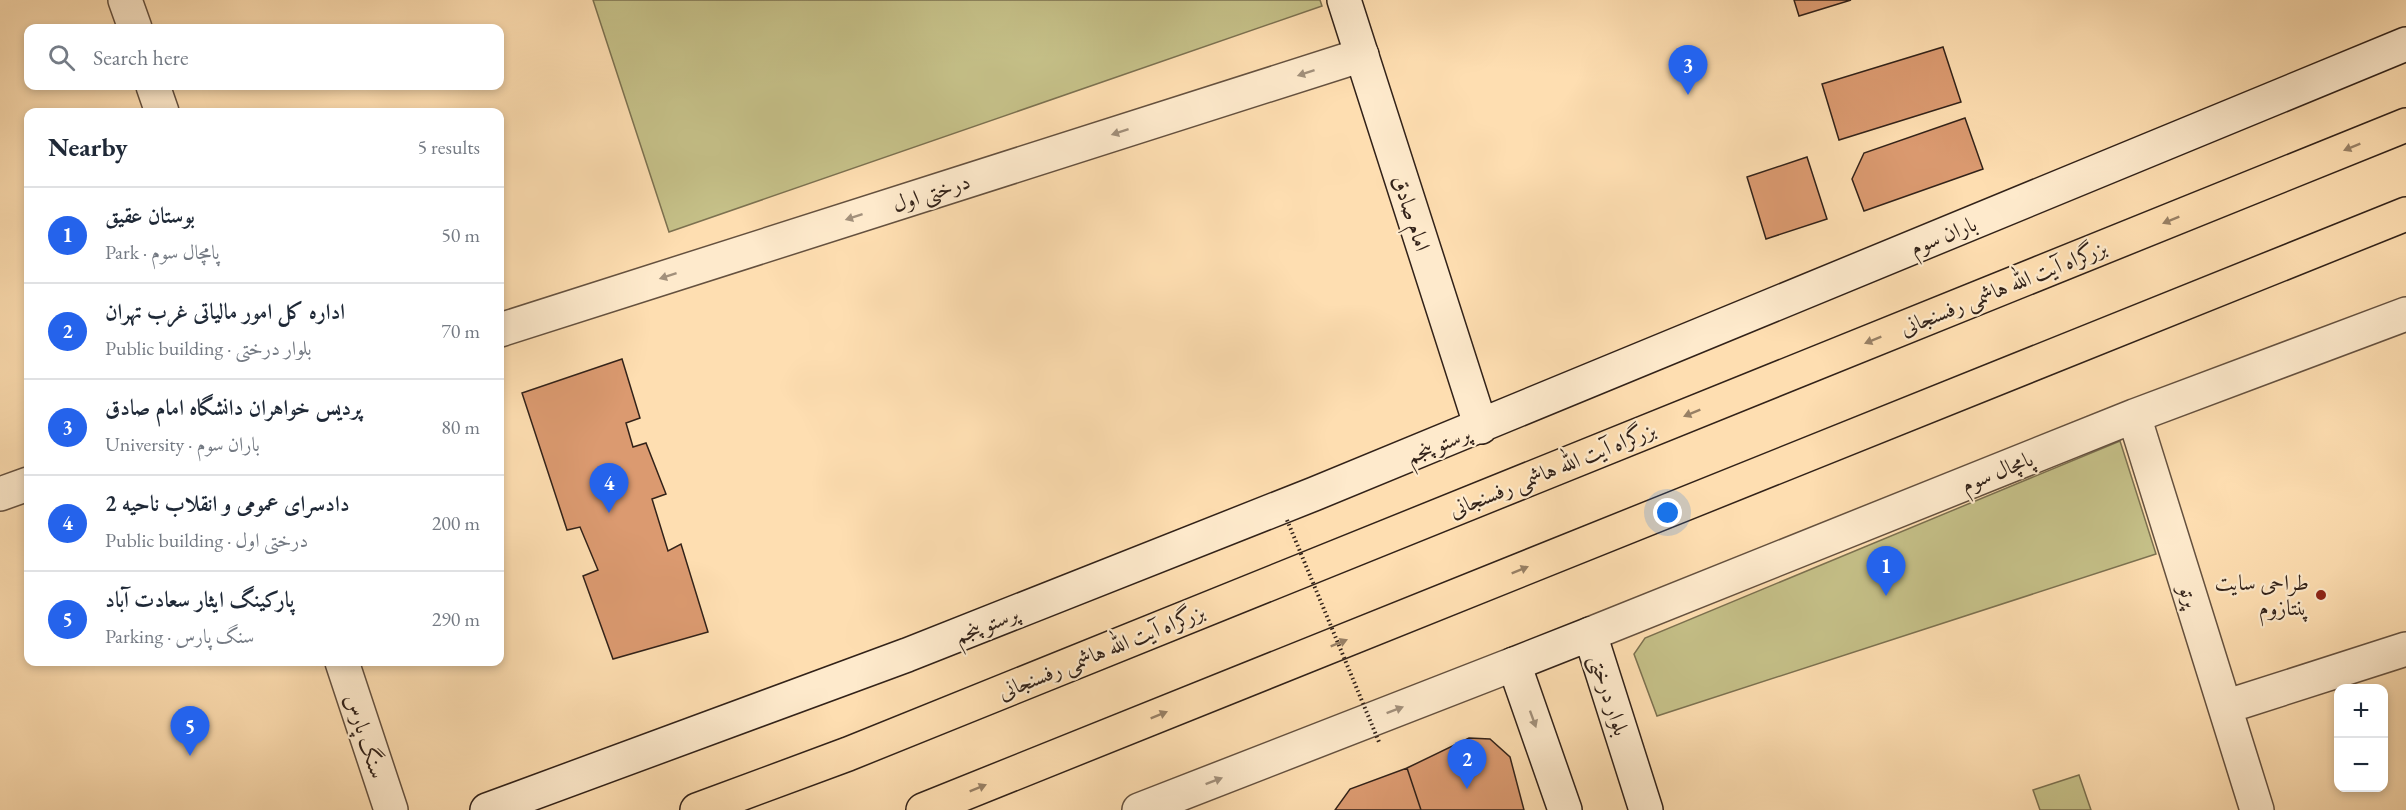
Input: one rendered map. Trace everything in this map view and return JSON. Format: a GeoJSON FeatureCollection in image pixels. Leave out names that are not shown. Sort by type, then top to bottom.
{"type":"FeatureCollection","features":[{"type":"Feature","properties":{"kind":"highway","name":"بزرگراه آیت الله هاشمی رفسنجانی"},"geometry":{"type":"LineString","coordinates":[[697,810],[870,745],[2406,125]]}},
{"type":"Feature","properties":{"kind":"highway"},"geometry":{"type":"LineString","coordinates":[[923,810],[2406,214]]}},
{"type":"Feature","properties":{"kind":"street"},"geometry":{"type":"LineString","coordinates":[[125,0],[134,24]]}},
{"type":"Feature","properties":{"kind":"street","name":"امام صادق"},"geometry":{"type":"LineString","coordinates":[[1344,0],[1481,427]]}},
{"type":"Feature","properties":{"kind":"street","name":"باران سوم"},"geometry":{"type":"LineString","coordinates":[[1481,427],[2406,44]]}},
{"type":"Feature","properties":{"kind":"street","name":"درختی اول"},"geometry":{"type":"LineString","coordinates":[[504,329],[1362,55]]}},
{"type":"Feature","properties":{"kind":"street"},"geometry":{"type":"LineString","coordinates":[[154,90],[161,108]]}},
{"type":"Feature","properties":{"kind":"street","name":"پامچال سوم"},"geometry":{"type":"LineString","coordinates":[[1590,634],[2134,416],[2406,314]]}},
{"type":"Feature","properties":{"kind":"street","name":"پرتو"},"geometry":{"type":"LineString","coordinates":[[2134,416],[2257,810]]}},
{"type":"Feature","properties":{"kind":"street","name":"پرستو پنجم"},"geometry":{"type":"LineString","coordinates":[[488,810],[907,655],[1481,427]]}},
{"type":"Feature","properties":{"kind":"street"},"geometry":{"type":"LineString","coordinates":[[0,494],[24,485]]}},
{"type":"Feature","properties":{"kind":"street","name":"بلوار درختی"},"geometry":{"type":"LineString","coordinates":[[1140,810],[1590,634],[1646,810]]}},
{"type":"Feature","properties":{"kind":"street"},"geometry":{"type":"LineString","coordinates":[[2225,707],[2406,649]]}},
{"type":"Feature","properties":{"kind":"street"},"geometry":{"type":"LineString","coordinates":[[1514,664],[1565,810]]}},
{"type":"Feature","properties":{"kind":"street","name":"سنگ پارس"},"geometry":{"type":"LineString","coordinates":[[343,666],[391,810]]}},
{"type":"Feature","properties":{"kind":"path"},"geometry":{"type":"LineString","coordinates":[[1287,520],[1379,742]]}},
{"type":"Feature","properties":{"kind":"shaded area"},"geometry":{"type":"Polygon","coordinates":[[[593,0],[1320,0],[1322,6],[669,232],[593,0]]]}},
{"type":"Feature","properties":{"kind":"shaded area"},"geometry":{"type":"Polygon","coordinates":[[[2120,441],[2156,554],[1657,716],[1634,654],[1645,638],[2120,441]]]}},
{"type":"Feature","properties":{"kind":"shaded area"},"geometry":{"type":"Polygon","coordinates":[[[2079,775],[2091,810],[2040,810],[2033,790],[2079,775]]]}},
{"type":"Feature","properties":{"kind":"building"},"geometry":{"type":"Polygon","coordinates":[[[1794,0],[1851,0],[1799,16],[1794,0]]]}},
{"type":"Feature","properties":{"kind":"building"},"geometry":{"type":"Polygon","coordinates":[[[1943,47],[1961,102],[1839,140],[1822,84],[1943,47]]]}},
{"type":"Feature","properties":{"kind":"building"},"geometry":{"type":"Polygon","coordinates":[[[1965,118],[1983,169],[1864,211],[1852,179],[1864,153],[1965,118]]]}},
{"type":"Feature","properties":{"kind":"building"},"geometry":{"type":"Polygon","coordinates":[[[1807,157],[1827,219],[1766,239],[1747,177],[1807,157]]]}},
{"type":"Feature","properties":{"kind":"building"},"geometry":{"type":"Polygon","coordinates":[[[622,359],[640,418],[626,423],[633,447],[646,443],[666,494],[652,499],[668,551],[681,544],[708,632],[613,659],[583,576],[598,570],[580,527],[567,530],[522,393],[622,359]]]}},
{"type":"Feature","properties":{"kind":"building"},"geometry":{"type":"Polygon","coordinates":[[[1469,738],[1490,739],[1510,757],[1524,810],[1421,810],[1407,768],[1469,738]]]}},
{"type":"Feature","properties":{"kind":"building"},"geometry":{"type":"Polygon","coordinates":[[[1407,768],[1421,810],[1335,810],[1350,789],[1407,768]]]}},
{"type":"Feature","properties":{"kind":"place","name":"پردیس خواهران دانشگاه امام صادق"},"geometry":{"type":"Point","coordinates":[1688,95]}},
{"type":"Feature","properties":{"kind":"place","name":"دادسرای عمومی و انقلاب ناحیه 2"},"geometry":{"type":"Point","coordinates":[609,513]}},
{"type":"Feature","properties":{"kind":"place","name":"طراحی سایت پنتازوم"},"geometry":{"type":"Point","coordinates":[2321,595]}},
{"type":"Feature","properties":{"kind":"place","name":"بوستان عقیق"},"geometry":{"type":"Point","coordinates":[1886,596]}},
{"type":"Feature","properties":{"kind":"place","name":"پارکینگ ایثار سعادت آباد"},"geometry":{"type":"Point","coordinates":[190,756]}},
{"type":"Feature","properties":{"kind":"place","name":"اداره کل امور مالیاتی غرب تهران"},"geometry":{"type":"Point","coordinates":[1467,789]}}]}
